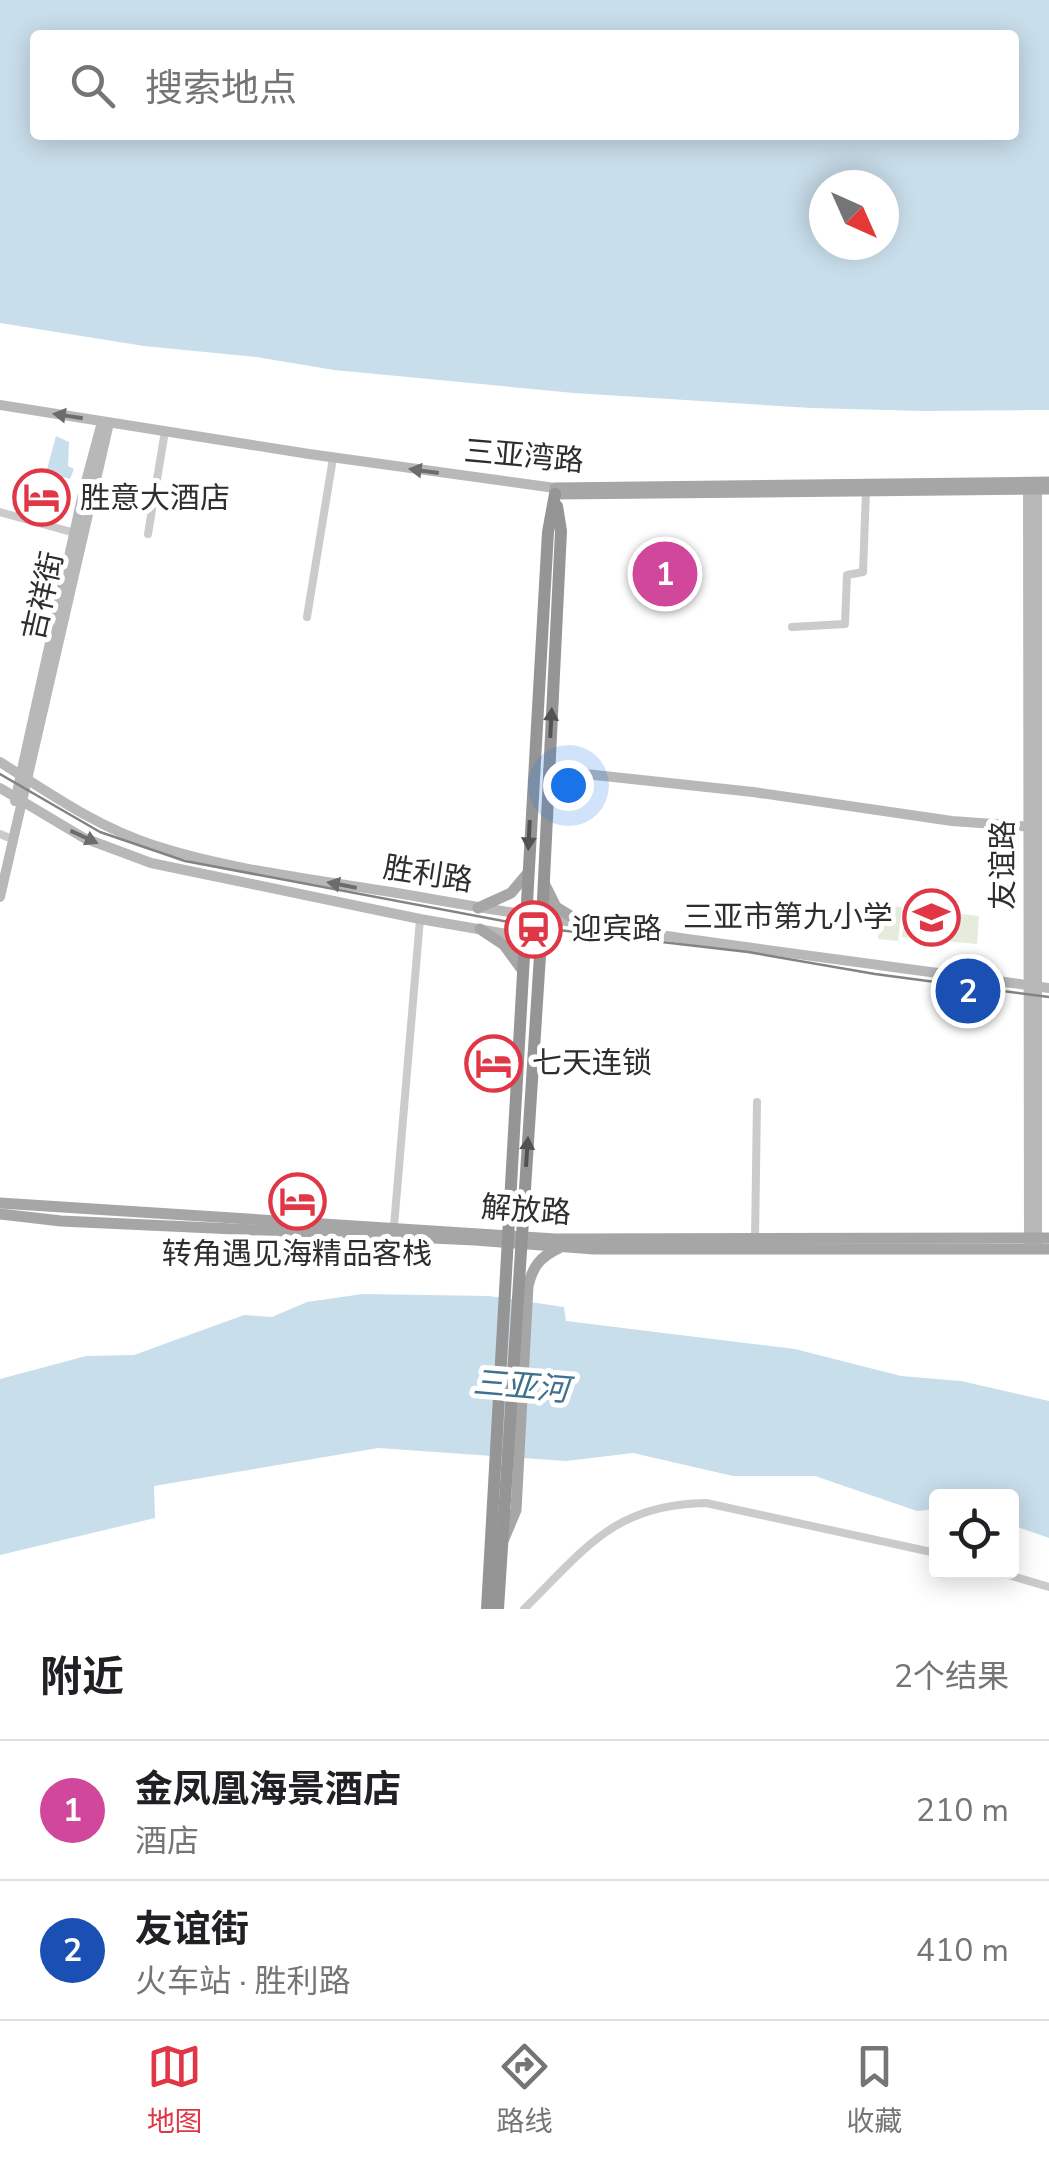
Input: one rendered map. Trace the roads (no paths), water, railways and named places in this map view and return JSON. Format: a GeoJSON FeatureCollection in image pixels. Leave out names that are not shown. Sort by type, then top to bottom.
{"type":"FeatureCollection","features":[{"type":"Feature","properties":{"kind":"highway"},"geometry":{"type":"LineString","coordinates":[[515,1239],[541,940],[561,531],[555,491]]}},
{"type":"Feature","properties":{"kind":"highway"},"geometry":{"type":"LineString","coordinates":[[498,1609],[517,1284],[515,1239],[527,874],[548,532],[555,491]]}},
{"type":"Feature","properties":{"kind":"highway"},"geometry":{"type":"LineString","coordinates":[[487,1609],[505,1494]]}},
{"type":"Feature","properties":{"kind":"main road","name":"三亚湾路"},"geometry":{"type":"LineString","coordinates":[[0,405],[555,491],[866,491],[1038,485]]}},
{"type":"Feature","properties":{"kind":"main road","name":"吉祥街"},"geometry":{"type":"LineString","coordinates":[[0,897],[74,532],[106,422]]}},
{"type":"Feature","properties":{"kind":"main road","name":"吉祥街"},"geometry":{"type":"LineString","coordinates":[[23,777],[106,422]]}},
{"type":"Feature","properties":{"kind":"main road","name":"三亚湾路"},"geometry":{"type":"LineString","coordinates":[[555,491],[1038,485]]}},
{"type":"Feature","properties":{"kind":"main road","name":"友谊路"},"geometry":{"type":"LineString","coordinates":[[1038,485],[1033,827],[1038,987],[1038,1244]]}},
{"type":"Feature","properties":{"kind":"main road","name":"胜利路"},"geometry":{"type":"LineString","coordinates":[[0,762],[100,822],[152,844],[318,880],[542,919],[1038,987]]}},
{"type":"Feature","properties":{"kind":"main road"},"geometry":{"type":"LineString","coordinates":[[548,770],[753,792],[934,819],[1033,827]]}},
{"type":"Feature","properties":{"kind":"main road","name":"胜利路"},"geometry":{"type":"LineString","coordinates":[[0,788],[84,838],[151,863],[541,940]]}},
{"type":"Feature","properties":{"kind":"main road","name":"吉祥街"},"geometry":{"type":"LineString","coordinates":[[0,868],[4,835],[18,800]]}},
{"type":"Feature","properties":{"kind":"main road"},"geometry":{"type":"LineString","coordinates":[[478,908],[511,893],[527,874]]}},
{"type":"Feature","properties":{"kind":"main road"},"geometry":{"type":"LineString","coordinates":[[544,880],[556,907],[584,924]]}},
{"type":"Feature","properties":{"kind":"main road"},"geometry":{"type":"LineString","coordinates":[[480,929],[509,950],[523,970]]}},
{"type":"Feature","properties":{"kind":"main road","name":"解放路"},"geometry":{"type":"LineString","coordinates":[[0,1204],[394,1226],[515,1239],[559,1248],[1038,1244]]}},
{"type":"Feature","properties":{"kind":"main road","name":"解放路"},"geometry":{"type":"LineString","coordinates":[[0,1214],[61,1221],[515,1239],[1038,1244]]}},
{"type":"Feature","properties":{"kind":"main road"},"geometry":{"type":"LineString","coordinates":[[517,1284],[539,1260],[559,1248]]}},
{"type":"Feature","properties":{"kind":"street"},"geometry":{"type":"LineString","coordinates":[[148,534],[164,431]]}},
{"type":"Feature","properties":{"kind":"street"},"geometry":{"type":"LineString","coordinates":[[307,617],[333,458]]}},
{"type":"Feature","properties":{"kind":"street"},"geometry":{"type":"LineString","coordinates":[[792,627],[845,624],[847,574],[863,572],[866,491]]}},
{"type":"Feature","properties":{"kind":"street"},"geometry":{"type":"LineString","coordinates":[[0,512],[74,532]]}},
{"type":"Feature","properties":{"kind":"street"},"geometry":{"type":"LineString","coordinates":[[394,1226],[420,918]]}},
{"type":"Feature","properties":{"kind":"street"},"geometry":{"type":"LineString","coordinates":[[755,1240],[757,1102]]}},
{"type":"Feature","properties":{"kind":"street"},"geometry":{"type":"LineString","coordinates":[[524,1609],[616,1523],[676,1503],[706,1503],[929,1551]]}},
{"type":"Feature","properties":{"kind":"street"},"geometry":{"type":"LineString","coordinates":[[1019,1578],[1049,1587]]}},
{"type":"Feature","properties":{"kind":"water"},"geometry":{"type":"Polygon","coordinates":[[[0,0],[1049,0],[1049,410],[811,408],[574,393],[334,370],[256,357],[144,346],[0,323],[0,0]]]}},
{"type":"Feature","properties":{"kind":"water"},"geometry":{"type":"Polygon","coordinates":[[[56,436],[69,442],[68,466],[74,469],[70,479],[46,473],[56,436]]]}},
{"type":"Feature","properties":{"kind":"water","name":"三亚河"},"geometry":{"type":"Polygon","coordinates":[[[363,1294],[489,1296],[564,1307],[566,1321],[795,1349],[901,1376],[961,1381],[1049,1401],[1049,1538],[1019,1527],[1019,1489],[929,1489],[929,1510],[917,1511],[815,1476],[733,1476],[633,1453],[566,1461],[378,1448],[154,1486],[155,1518],[0,1555],[0,1379],[86,1356],[134,1355],[244,1315],[272,1317],[307,1302],[363,1294]]]}},
{"type":"Feature","properties":{"kind":"tram line"},"geometry":{"type":"LineString","coordinates":[[0,774],[100,832],[185,861],[541,928],[748,952],[1049,997]]}},
{"type":"Feature","properties":{"kind":"place","name":"胜意大酒店"},"geometry":{"type":"Point","coordinates":[41,498]}},
{"type":"Feature","properties":{"kind":"place","name":"金凤凰海景酒店"},"geometry":{"type":"Point","coordinates":[665,574]}},
{"type":"Feature","properties":{"kind":"place","name":"三亚市第九小学"},"geometry":{"type":"Point","coordinates":[932,917]}},
{"type":"Feature","properties":{"kind":"place","name":"迎宾路"},"geometry":{"type":"Point","coordinates":[533,929]}},
{"type":"Feature","properties":{"kind":"place","name":"友谊街"},"geometry":{"type":"Point","coordinates":[968,991]}},
{"type":"Feature","properties":{"kind":"place","name":"七天连锁"},"geometry":{"type":"Point","coordinates":[493,1063]}},
{"type":"Feature","properties":{"kind":"place","name":"转角遇见海精品客栈"},"geometry":{"type":"Point","coordinates":[297,1202]}}]}
